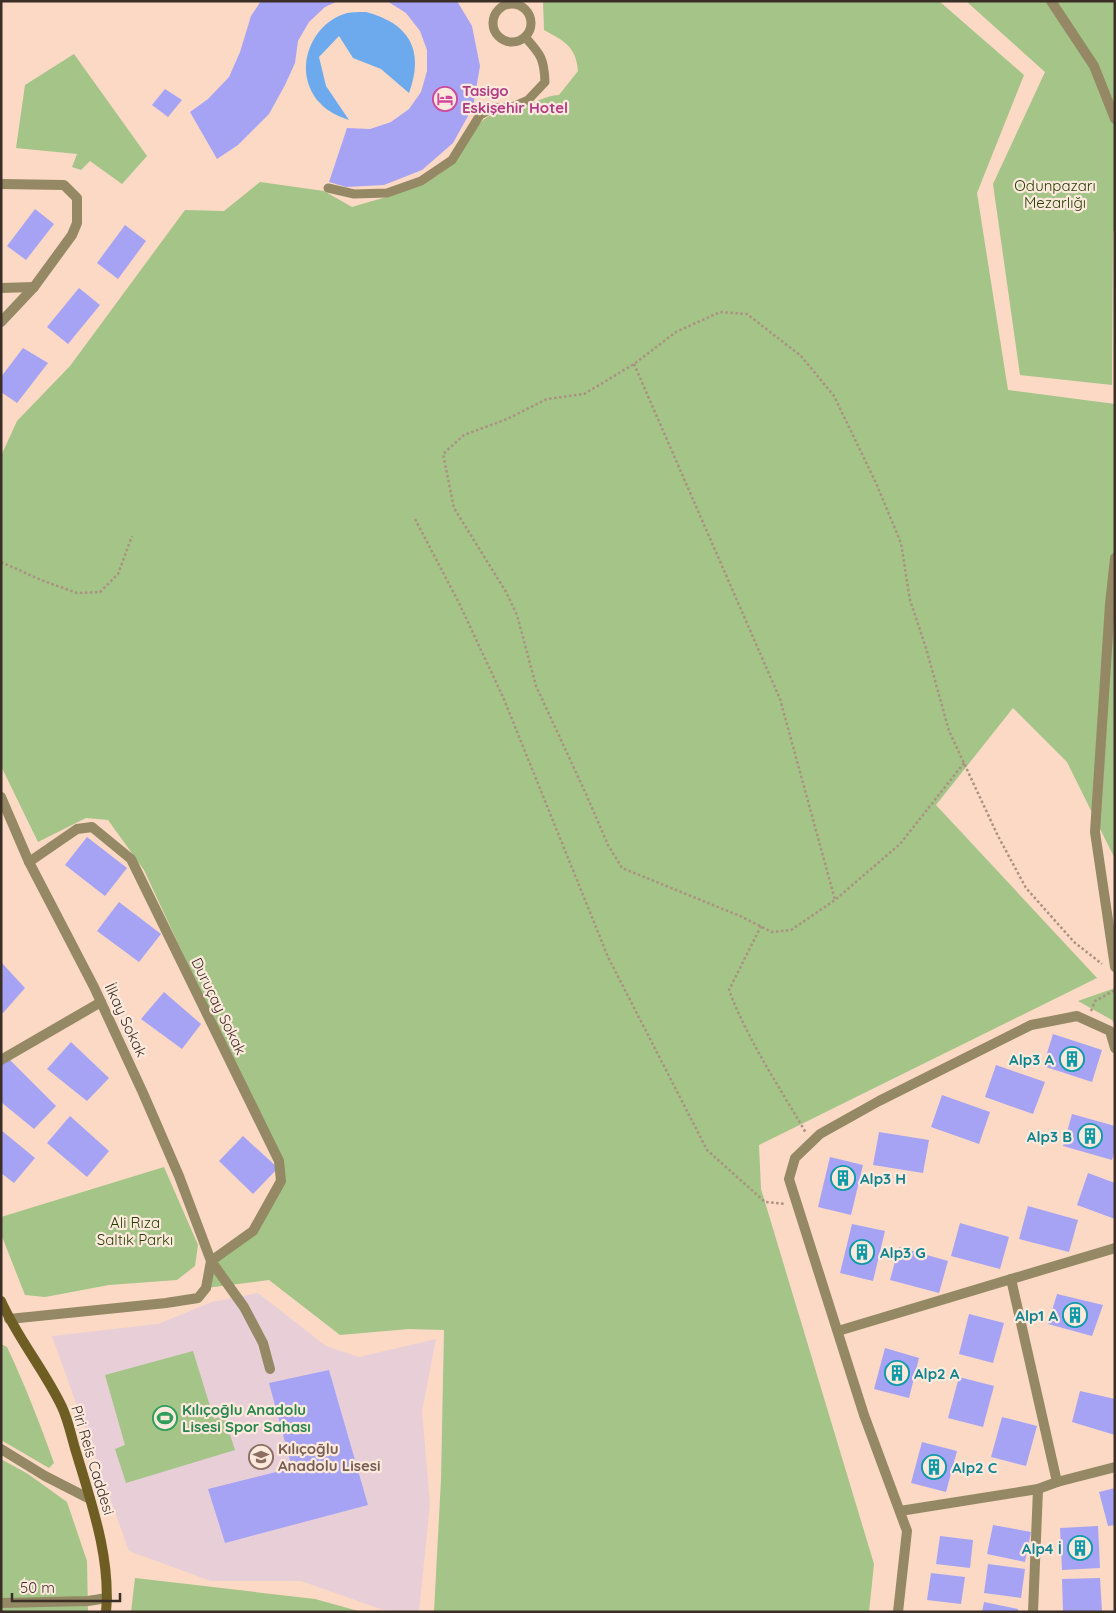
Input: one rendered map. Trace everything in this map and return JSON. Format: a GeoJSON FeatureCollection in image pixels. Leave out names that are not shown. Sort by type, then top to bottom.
{"type":"FeatureCollection","features":[{"type":"Feature","properties":{"kind":"main road","name":"Piri Reis Caddesi"},"geometry":{"type":"LineString","coordinates":[[1,1301],[63,1408],[94,1510],[104,1564],[107,1598],[106,1612]]}},
{"type":"Feature","properties":{"kind":"street"},"geometry":{"type":"LineString","coordinates":[[1051,1],[1094,66],[1115,119]]}},
{"type":"Feature","properties":{"kind":"street"},"geometry":{"type":"LineString","coordinates":[[1,184],[64,185],[77,198],[77,223],[72,235],[34,286],[1,322]]}},
{"type":"Feature","properties":{"kind":"street"},"geometry":{"type":"LineString","coordinates":[[1,288],[34,286]]}},
{"type":"Feature","properties":{"kind":"street"},"geometry":{"type":"LineString","coordinates":[[1112,967],[1095,832],[1109,614],[1115,558]]}},
{"type":"Feature","properties":{"kind":"street","name":"İlkay Sokak"},"geometry":{"type":"LineString","coordinates":[[1,798],[29,862],[101,1002],[143,1092],[176,1168],[211,1261],[244,1307],[262,1343],[270,1369]]}},
{"type":"Feature","properties":{"kind":"street","name":"Duruçay Sokak"},"geometry":{"type":"LineString","coordinates":[[29,862],[78,830],[92,827],[131,859],[279,1161],[281,1181],[253,1231],[211,1261]]}},
{"type":"Feature","properties":{"kind":"street"},"geometry":{"type":"LineString","coordinates":[[1,1060],[101,1002]]}},
{"type":"Feature","properties":{"kind":"street"},"geometry":{"type":"LineString","coordinates":[[898,1612],[907,1530],[864,1415],[789,1179],[795,1158],[820,1134],[879,1101],[1031,1025],[1077,1016],[1110,1031],[1115,1048]]}},
{"type":"Feature","properties":{"kind":"street"},"geometry":{"type":"LineString","coordinates":[[838,1331],[1115,1248]]}},
{"type":"Feature","properties":{"kind":"street"},"geometry":{"type":"LineString","coordinates":[[10,1319],[198,1298],[206,1288],[211,1261]]}},
{"type":"Feature","properties":{"kind":"street"},"geometry":{"type":"LineString","coordinates":[[1011,1279],[1057,1482]]}},
{"type":"Feature","properties":{"kind":"street"},"geometry":{"type":"LineString","coordinates":[[1,1449],[46,1476],[90,1498]]}},
{"type":"Feature","properties":{"kind":"street"},"geometry":{"type":"LineString","coordinates":[[900,1512],[1038,1489],[1057,1482],[1115,1467]]}},
{"type":"Feature","properties":{"kind":"street"},"geometry":{"type":"LineString","coordinates":[[1033,1612],[1038,1489]]}},
{"type":"Feature","properties":{"kind":"street"},"geometry":{"type":"LineString","coordinates":[[1,1603],[88,1601],[107,1598]]}},
{"type":"Feature","properties":{"kind":"lane"},"geometry":{"type":"LineString","coordinates":[[518,3],[524,8],[531,19],[529,32],[526,37],[508,42],[497,36],[494,30],[493,18],[500,8],[518,3]]}},
{"type":"Feature","properties":{"kind":"lane"},"geometry":{"type":"LineString","coordinates":[[328,188],[354,194],[387,193],[421,181],[452,160],[480,115],[493,108],[512,108],[528,100],[545,82],[544,64],[536,49],[526,37]]}},
{"type":"Feature","properties":{"kind":"path"},"geometry":{"type":"LineString","coordinates":[[964,763],[900,844],[836,900],[791,930],[772,932],[740,916],[622,868],[608,845],[536,686],[516,615],[506,592],[454,508],[442,454],[464,434],[507,419],[547,400],[584,394],[634,364],[676,332],[720,312],[747,314],[801,356],[834,396],[876,483],[901,543],[910,600],[926,648],[949,730],[998,836],[1026,888],[1074,942],[1102,964],[1112,967]]}},
{"type":"Feature","properties":{"kind":"path"},"geometry":{"type":"LineString","coordinates":[[634,364],[780,699],[836,900]]}},
{"type":"Feature","properties":{"kind":"path"},"geometry":{"type":"LineString","coordinates":[[415,519],[459,603],[503,697],[608,957],[708,1150],[765,1202],[797,1205]]}},
{"type":"Feature","properties":{"kind":"path"},"geometry":{"type":"LineString","coordinates":[[1,562],[41,580],[78,593],[100,592],[118,574],[132,536]]}},
{"type":"Feature","properties":{"kind":"path"},"geometry":{"type":"LineString","coordinates":[[760,926],[729,990],[738,1014],[759,1054],[811,1143]]}},
{"type":"Feature","properties":{"kind":"path"},"geometry":{"type":"LineString","coordinates":[[1091,1011],[1095,1001],[1115,990]]}},
{"type":"Feature","properties":{"kind":"shaded area","name":"Kılıçoğlu Anadolu Lisesi"},"geometry":{"type":"Polygon","coordinates":[[[258,1293],[326,1346],[359,1357],[436,1339],[422,1411],[430,1504],[419,1612],[389,1612],[301,1581],[211,1581],[129,1551],[52,1336],[158,1324],[212,1302],[258,1293]]]}},
{"type":"Feature","properties":{"kind":"green space"},"geometry":{"type":"Polygon","coordinates":[[[543,1],[939,1],[1024,75],[977,193],[1008,390],[1115,404],[1115,859],[1067,762],[1013,708],[936,805],[1097,978],[759,1145],[761,1189],[874,1564],[869,1612],[434,1612],[441,1480],[444,1330],[409,1329],[340,1335],[269,1280],[206,1288],[211,1261],[253,1231],[281,1181],[279,1161],[144,870],[108,820],[86,818],[38,842],[1,766],[1,456],[17,421],[70,366],[185,210],[224,211],[260,182],[324,191],[352,207],[385,197],[418,186],[438,175],[454,160],[482,121],[493,114],[523,107],[545,98],[559,95],[578,71],[577,63],[568,45],[544,30],[543,1]]]}},
{"type":"Feature","properties":{"kind":"green space","name":"Odunpazarı Mezarlığı"},"geometry":{"type":"Polygon","coordinates":[[[966,1],[1115,1],[1115,231],[1113,231],[1112,385],[1020,375],[993,184],[1045,72],[966,1]]]}},
{"type":"Feature","properties":{"kind":"green space"},"geometry":{"type":"Polygon","coordinates":[[[74,54],[147,156],[122,184],[90,161],[81,170],[72,167],[77,154],[16,148],[25,85],[74,54]]]}},
{"type":"Feature","properties":{"kind":"green space"},"geometry":{"type":"Polygon","coordinates":[[[1115,988],[1115,1025],[1112,1020],[1078,1001],[1115,988]]]}},
{"type":"Feature","properties":{"kind":"green space","name":"Ali Rıza Saltık Parkı"},"geometry":{"type":"Polygon","coordinates":[[[164,1167],[198,1245],[195,1266],[177,1280],[109,1285],[45,1297],[25,1295],[1,1234],[1,1217],[164,1167]]]}},
{"type":"Feature","properties":{"kind":"green space"},"geometry":{"type":"Polygon","coordinates":[[[1,1344],[7,1347],[38,1419],[54,1463],[49,1468],[1,1440],[1,1344]]]}},
{"type":"Feature","properties":{"kind":"green space","name":"Kılıçoğlu Anadolu Lisesi Spor Sahası"},"geometry":{"type":"Polygon","coordinates":[[[193,1351],[214,1419],[224,1416],[235,1450],[126,1483],[115,1449],[125,1445],[105,1375],[193,1351]]]}},
{"type":"Feature","properties":{"kind":"green space"},"geometry":{"type":"Polygon","coordinates":[[[1,1459],[28,1474],[67,1502],[87,1561],[88,1612],[1,1612],[1,1459]]]}},
{"type":"Feature","properties":{"kind":"green space"},"geometry":{"type":"Polygon","coordinates":[[[135,1578],[315,1599],[362,1612],[131,1612],[135,1578]]]}},
{"type":"Feature","properties":{"kind":"water"},"geometry":{"type":"Polygon","coordinates":[[[366,12],[393,23],[403,31],[414,51],[414,78],[409,93],[381,69],[353,58],[339,36],[319,57],[326,86],[349,120],[330,111],[320,103],[312,91],[307,78],[306,64],[314,38],[323,27],[347,13],[366,12]]]}},
{"type":"Feature","properties":{"kind":"building"},"geometry":{"type":"Polygon","coordinates":[[[261,1],[338,1],[325,7],[309,22],[298,41],[295,63],[269,114],[238,145],[217,159],[190,112],[208,99],[229,77],[240,52],[251,16],[261,1]]]}},
{"type":"Feature","properties":{"kind":"building","name":"Tasigo Eskişehir Hotel"},"geometry":{"type":"Polygon","coordinates":[[[387,1],[457,1],[472,26],[480,66],[473,107],[453,143],[422,170],[384,185],[346,187],[329,182],[347,128],[370,129],[391,122],[409,109],[421,92],[427,71],[427,50],[420,31],[406,13],[387,1]]]}},
{"type":"Feature","properties":{"kind":"building"},"geometry":{"type":"Polygon","coordinates":[[[165,89],[182,100],[168,117],[152,105],[165,89]]]}},
{"type":"Feature","properties":{"kind":"building"},"geometry":{"type":"Polygon","coordinates":[[[35,209],[54,224],[26,260],[7,246],[35,209]]]}},
{"type":"Feature","properties":{"kind":"building"},"geometry":{"type":"Polygon","coordinates":[[[125,225],[146,241],[118,279],[97,263],[125,225]]]}},
{"type":"Feature","properties":{"kind":"building"},"geometry":{"type":"Polygon","coordinates":[[[79,288],[100,305],[68,344],[47,327],[79,288]]]}},
{"type":"Feature","properties":{"kind":"building"},"geometry":{"type":"Polygon","coordinates":[[[23,348],[48,363],[17,403],[1,392],[1,377],[23,348]]]}},
{"type":"Feature","properties":{"kind":"building"},"geometry":{"type":"Polygon","coordinates":[[[87,837],[127,868],[105,896],[65,865],[87,837]]]}},
{"type":"Feature","properties":{"kind":"building"},"geometry":{"type":"Polygon","coordinates":[[[119,902],[161,934],[139,962],[97,931],[119,902]]]}},
{"type":"Feature","properties":{"kind":"building"},"geometry":{"type":"Polygon","coordinates":[[[1,962],[25,988],[3,1013],[1,1012],[1,962]]]}},
{"type":"Feature","properties":{"kind":"building"},"geometry":{"type":"Polygon","coordinates":[[[164,992],[201,1024],[182,1049],[141,1019],[164,992]]]}},
{"type":"Feature","properties":{"kind":"building","name":"Alp3 A"},"geometry":{"type":"Polygon","coordinates":[[[1053,1034],[1102,1050],[1092,1082],[1043,1066],[1053,1034]]]}},
{"type":"Feature","properties":{"kind":"building"},"geometry":{"type":"Polygon","coordinates":[[[71,1042],[109,1078],[87,1101],[47,1069],[71,1042]]]}},
{"type":"Feature","properties":{"kind":"building"},"geometry":{"type":"Polygon","coordinates":[[[9,1059],[56,1106],[34,1129],[1,1102],[1,1065],[9,1059]]]}},
{"type":"Feature","properties":{"kind":"building"},"geometry":{"type":"Polygon","coordinates":[[[996,1065],[1045,1082],[1033,1114],[985,1097],[996,1065]]]}},
{"type":"Feature","properties":{"kind":"building"},"geometry":{"type":"Polygon","coordinates":[[[942,1095],[990,1112],[979,1144],[931,1127],[942,1095]]]}},
{"type":"Feature","properties":{"kind":"building","name":"Alp3 B"},"geometry":{"type":"Polygon","coordinates":[[[1072,1114],[1115,1126],[1115,1150],[1112,1160],[1063,1146],[1072,1114]]]}},
{"type":"Feature","properties":{"kind":"building"},"geometry":{"type":"Polygon","coordinates":[[[70,1116],[109,1151],[87,1177],[47,1143],[70,1116]]]}},
{"type":"Feature","properties":{"kind":"building"},"geometry":{"type":"Polygon","coordinates":[[[1,1130],[35,1158],[14,1183],[1,1173],[1,1130]]]}},
{"type":"Feature","properties":{"kind":"building"},"geometry":{"type":"Polygon","coordinates":[[[879,1132],[929,1140],[923,1173],[873,1165],[879,1132]]]}},
{"type":"Feature","properties":{"kind":"building"},"geometry":{"type":"Polygon","coordinates":[[[243,1136],[278,1168],[253,1194],[219,1161],[243,1136]]]}},
{"type":"Feature","properties":{"kind":"building","name":"Alp3 H"},"geometry":{"type":"Polygon","coordinates":[[[830,1157],[863,1165],[851,1215],[818,1207],[830,1157]]]}},
{"type":"Feature","properties":{"kind":"building"},"geometry":{"type":"Polygon","coordinates":[[[1088,1173],[1115,1183],[1115,1219],[1077,1205],[1088,1173]]]}},
{"type":"Feature","properties":{"kind":"building"},"geometry":{"type":"Polygon","coordinates":[[[1028,1206],[1078,1220],[1069,1252],[1019,1239],[1028,1206]]]}},
{"type":"Feature","properties":{"kind":"building"},"geometry":{"type":"Polygon","coordinates":[[[960,1223],[1009,1237],[1000,1269],[951,1256],[960,1223]]]}},
{"type":"Feature","properties":{"kind":"building","name":"Alp3 G"},"geometry":{"type":"Polygon","coordinates":[[[852,1224],[885,1231],[873,1281],[840,1273],[852,1224]]]}},
{"type":"Feature","properties":{"kind":"building"},"geometry":{"type":"Polygon","coordinates":[[[899,1247],[948,1261],[939,1293],[890,1280],[899,1247]]]}},
{"type":"Feature","properties":{"kind":"building","name":"Alp1 A"},"geometry":{"type":"Polygon","coordinates":[[[1057,1294],[1103,1305],[1092,1336],[1048,1324],[1057,1294]]]}},
{"type":"Feature","properties":{"kind":"building"},"geometry":{"type":"Polygon","coordinates":[[[969,1314],[1004,1323],[993,1363],[959,1354],[969,1314]]]}},
{"type":"Feature","properties":{"kind":"building","name":"Alp2 A"},"geometry":{"type":"Polygon","coordinates":[[[885,1348],[919,1358],[909,1398],[874,1389],[885,1348]]]}},
{"type":"Feature","properties":{"kind":"building"},"geometry":{"type":"Polygon","coordinates":[[[329,1370],[368,1505],[225,1543],[208,1489],[292,1468],[269,1383],[329,1370]]]}},
{"type":"Feature","properties":{"kind":"building"},"geometry":{"type":"Polygon","coordinates":[[[959,1377],[994,1386],[983,1427],[948,1418],[959,1377]]]}},
{"type":"Feature","properties":{"kind":"building"},"geometry":{"type":"Polygon","coordinates":[[[1080,1391],[1115,1399],[1115,1435],[1072,1422],[1080,1391]]]}},
{"type":"Feature","properties":{"kind":"building"},"geometry":{"type":"Polygon","coordinates":[[[1002,1417],[1037,1426],[1026,1466],[991,1457],[1002,1417]]]}},
{"type":"Feature","properties":{"kind":"building","name":"Alp2 C"},"geometry":{"type":"Polygon","coordinates":[[[922,1442],[957,1451],[946,1492],[911,1483],[922,1442]]]}},
{"type":"Feature","properties":{"kind":"building"},"geometry":{"type":"Polygon","coordinates":[[[1115,1488],[1115,1525],[1108,1526],[1099,1492],[1115,1488]]]}},
{"type":"Feature","properties":{"kind":"building"},"geometry":{"type":"Polygon","coordinates":[[[993,1525],[1031,1532],[1025,1562],[987,1554],[993,1525]]]}},
{"type":"Feature","properties":{"kind":"building","name":"Alp4 İ"},"geometry":{"type":"Polygon","coordinates":[[[1098,1526],[1100,1568],[1062,1570],[1060,1528],[1098,1526]]]}},
{"type":"Feature","properties":{"kind":"building"},"geometry":{"type":"Polygon","coordinates":[[[940,1536],[973,1540],[970,1568],[936,1564],[940,1536]]]}},
{"type":"Feature","properties":{"kind":"building"},"geometry":{"type":"Polygon","coordinates":[[[988,1564],[1025,1569],[1021,1598],[984,1593],[988,1564]]]}},
{"type":"Feature","properties":{"kind":"building"},"geometry":{"type":"Polygon","coordinates":[[[931,1573],[965,1577],[961,1604],[927,1600],[931,1573]]]}},
{"type":"Feature","properties":{"kind":"building"},"geometry":{"type":"Polygon","coordinates":[[[1100,1578],[1102,1612],[1063,1612],[1062,1579],[1100,1578]]]}},
{"type":"Feature","properties":{"kind":"building"},"geometry":{"type":"Polygon","coordinates":[[[984,1602],[1018,1609],[1018,1612],[982,1612],[984,1602]]]}},
{"type":"Feature","properties":{"kind":"place","name":"Tasigo Eskişehir Hotel"},"geometry":{"type":"Point","coordinates":[445,99]}},
{"type":"Feature","properties":{"kind":"place","name":"Alp3 A"},"geometry":{"type":"Point","coordinates":[1072,1059]}},
{"type":"Feature","properties":{"kind":"place","name":"Alp3 B"},"geometry":{"type":"Point","coordinates":[1090,1136]}},
{"type":"Feature","properties":{"kind":"place","name":"Alp3 H"},"geometry":{"type":"Point","coordinates":[843,1178]}},
{"type":"Feature","properties":{"kind":"place","name":"Alp3 G"},"geometry":{"type":"Point","coordinates":[862,1252]}},
{"type":"Feature","properties":{"kind":"place","name":"Alp1 A"},"geometry":{"type":"Point","coordinates":[1075,1315]}},
{"type":"Feature","properties":{"kind":"place","name":"Alp2 A"},"geometry":{"type":"Point","coordinates":[897,1373]}},
{"type":"Feature","properties":{"kind":"place","name":"Kılıçoğlu Anadolu Lisesi Spor Sahası"},"geometry":{"type":"Point","coordinates":[165,1418]}},
{"type":"Feature","properties":{"kind":"place","name":"Kılıçoğlu Anadolu Lisesi"},"geometry":{"type":"Point","coordinates":[261,1457]}},
{"type":"Feature","properties":{"kind":"place","name":"Alp2 C"},"geometry":{"type":"Point","coordinates":[934,1467]}},
{"type":"Feature","properties":{"kind":"place","name":"Alp4 İ"},"geometry":{"type":"Point","coordinates":[1080,1548]}}]}
